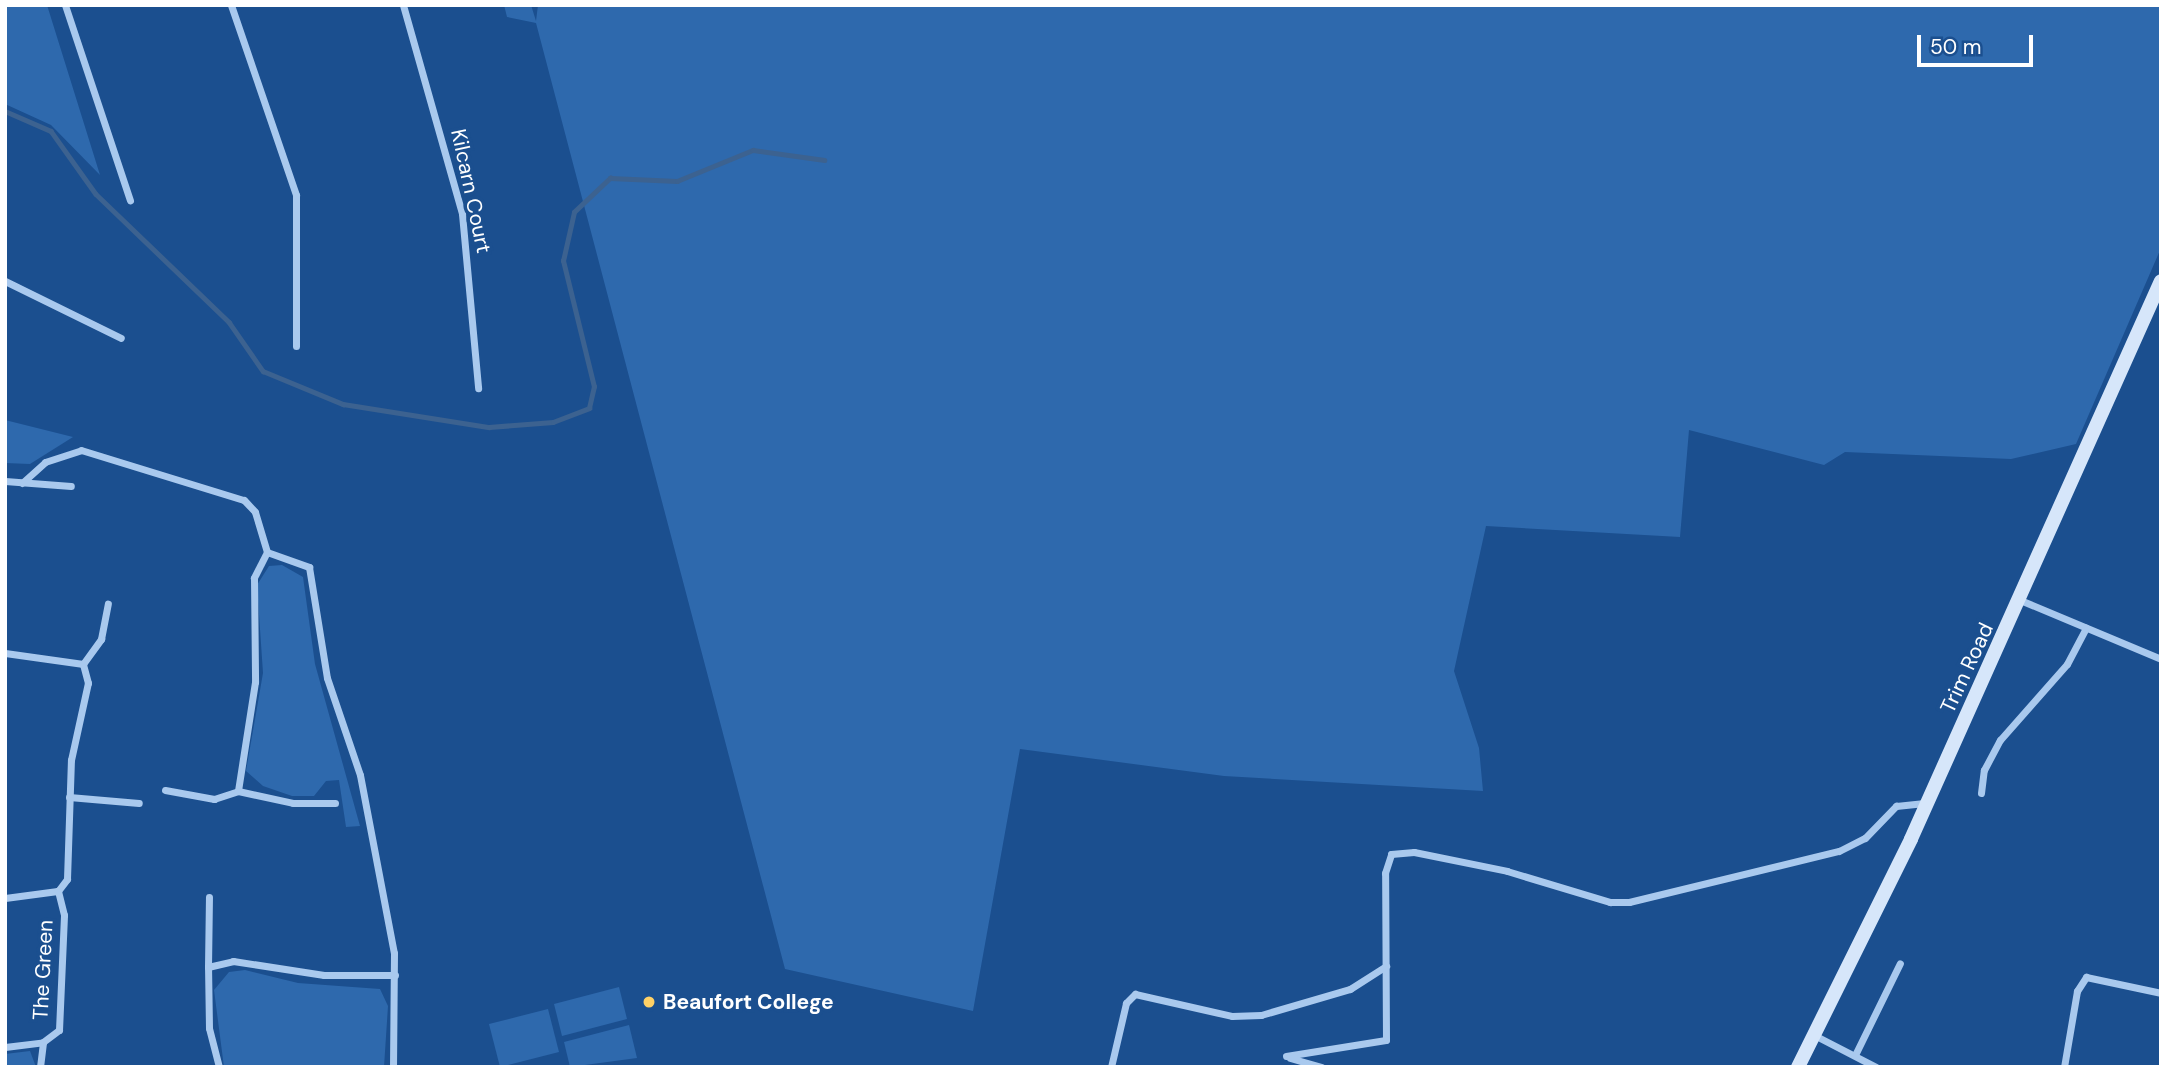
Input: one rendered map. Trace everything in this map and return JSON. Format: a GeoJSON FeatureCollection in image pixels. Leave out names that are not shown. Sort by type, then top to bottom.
{"type":"FeatureCollection","features":[{"type":"Feature","properties":{"kind":"main road","name":"Trim Road"},"geometry":{"type":"LineString","coordinates":[[1798,1067],[1928,802],[2161,282]]}},
{"type":"Feature","properties":{"kind":"street"},"geometry":{"type":"LineString","coordinates":[[65,5],[130,200]]}},
{"type":"Feature","properties":{"kind":"street"},"geometry":{"type":"LineString","coordinates":[[231,5],[296,195],[296,346]]}},
{"type":"Feature","properties":{"kind":"street","name":"Kilcarn Court"},"geometry":{"type":"LineString","coordinates":[[403,5],[462,214],[478,388]]}},
{"type":"Feature","properties":{"kind":"street"},"geometry":{"type":"LineString","coordinates":[[5,281],[121,338]]}},
{"type":"Feature","properties":{"kind":"street"},"geometry":{"type":"LineString","coordinates":[[22,483],[46,462],[81,450],[228,491],[255,512],[267,552],[254,578],[256,682],[238,791]]}},
{"type":"Feature","properties":{"kind":"street"},"geometry":{"type":"LineString","coordinates":[[5,481],[71,486]]}},
{"type":"Feature","properties":{"kind":"street"},"geometry":{"type":"LineString","coordinates":[[267,552],[309,567],[327,678],[360,775],[395,975],[393,1067]]}},
{"type":"Feature","properties":{"kind":"street"},"geometry":{"type":"LineString","coordinates":[[2020,600],[2161,659]]}},
{"type":"Feature","properties":{"kind":"street"},"geometry":{"type":"LineString","coordinates":[[83,664],[101,639],[108,604]]}},
{"type":"Feature","properties":{"kind":"street"},"geometry":{"type":"LineString","coordinates":[[1981,793],[2000,740],[2067,664],[2087,628]]}},
{"type":"Feature","properties":{"kind":"street"},"geometry":{"type":"LineString","coordinates":[[5,653],[83,664]]}},
{"type":"Feature","properties":{"kind":"street"},"geometry":{"type":"LineString","coordinates":[[5,898],[58,891],[69,865],[69,797],[88,683],[83,664]]}},
{"type":"Feature","properties":{"kind":"street"},"geometry":{"type":"LineString","coordinates":[[165,790],[214,799],[238,791],[293,803],[335,803]]}},
{"type":"Feature","properties":{"kind":"street"},"geometry":{"type":"LineString","coordinates":[[69,797],[139,803]]}},
{"type":"Feature","properties":{"kind":"street"},"geometry":{"type":"LineString","coordinates":[[1286,1056],[1387,1040],[1386,966],[1391,854],[1414,852],[1507,871],[1610,902],[1629,902],[1839,850],[1865,838],[1896,806],[1928,802]]}},
{"type":"Feature","properties":{"kind":"street","name":"The Green"},"geometry":{"type":"LineString","coordinates":[[5,1047],[53,1040],[59,1030],[64,915],[58,891]]}},
{"type":"Feature","properties":{"kind":"street"},"geometry":{"type":"LineString","coordinates":[[209,897],[209,1028],[219,1067]]}},
{"type":"Feature","properties":{"kind":"street"},"geometry":{"type":"LineString","coordinates":[[208,967],[233,961],[324,975],[395,975]]}},
{"type":"Feature","properties":{"kind":"street"},"geometry":{"type":"LineString","coordinates":[[1855,1055],[1900,963]]}},
{"type":"Feature","properties":{"kind":"street"},"geometry":{"type":"LineString","coordinates":[[1111,1067],[1126,1003],[1136,994],[1232,1016],[1261,1015],[1350,989],[1386,966]]}},
{"type":"Feature","properties":{"kind":"street"},"geometry":{"type":"LineString","coordinates":[[2064,1067],[2077,991],[2086,977],[2161,993]]}},
{"type":"Feature","properties":{"kind":"street"},"geometry":{"type":"LineString","coordinates":[[1814,1035],[1876,1067]]}},
{"type":"Feature","properties":{"kind":"street","name":"The Green"},"geometry":{"type":"LineString","coordinates":[[40,1067],[43,1042]]}},
{"type":"Feature","properties":{"kind":"street"},"geometry":{"type":"LineString","coordinates":[[1284,1067],[1286,1056]]}},
{"type":"Feature","properties":{"kind":"street"},"geometry":{"type":"LineString","coordinates":[[1286,1056],[1321,1067]]}},
{"type":"Feature","properties":{"kind":"shaded area"},"geometry":{"type":"Polygon","coordinates":[[[5,5],[47,5],[100,175],[51,125],[5,104],[5,5]]]}},
{"type":"Feature","properties":{"kind":"shaded area"},"geometry":{"type":"Polygon","coordinates":[[[504,5],[531,5],[536,21],[538,5],[2161,5],[2161,248],[2076,444],[2011,459],[1845,452],[1824,465],[1689,430],[1680,537],[1486,526],[1454,671],[1479,748],[1483,791],[1224,776],[1020,749],[973,1011],[785,969],[536,23],[507,17],[504,5]]]}},
{"type":"Feature","properties":{"kind":"shaded area"},"geometry":{"type":"Polygon","coordinates":[[[5,420],[73,437],[30,464],[5,463],[5,420]]]}},
{"type":"Feature","properties":{"kind":"shaded area"},"geometry":{"type":"Polygon","coordinates":[[[282,565],[303,577],[315,664],[360,826],[346,827],[339,780],[326,781],[314,796],[292,796],[263,786],[246,771],[263,673],[257,585],[269,566],[282,565]]]}},
{"type":"Feature","properties":{"kind":"shaded area"},"geometry":{"type":"Polygon","coordinates":[[[245,970],[298,983],[380,989],[388,1006],[384,1067],[224,1067],[214,990],[229,972],[245,970]]]}},
{"type":"Feature","properties":{"kind":"shaded area"},"geometry":{"type":"Polygon","coordinates":[[[619,987],[627,1019],[562,1036],[554,1004],[619,987]]]}},
{"type":"Feature","properties":{"kind":"shaded area"},"geometry":{"type":"Polygon","coordinates":[[[548,1009],[559,1052],[500,1067],[489,1024],[548,1009]]]}},
{"type":"Feature","properties":{"kind":"shaded area"},"geometry":{"type":"Polygon","coordinates":[[[629,1025],[637,1058],[570,1067],[564,1042],[629,1025]]]}},
{"type":"Feature","properties":{"kind":"shaded area"},"geometry":{"type":"Polygon","coordinates":[[[30,1051],[36,1067],[5,1067],[5,1054],[30,1051]]]}},
{"type":"Feature","properties":{"kind":"waterway"},"geometry":{"type":"LineString","coordinates":[[5,111],[51,131],[96,194],[229,322],[263,371],[343,404],[489,427],[553,422],[589,408],[594,387],[563,261],[574,212],[610,178],[677,181],[753,150],[824,160]]}},
{"type":"Feature","properties":{"kind":"place","name":"Beaufort College"},"geometry":{"type":"Point","coordinates":[649,1002]}}]}
